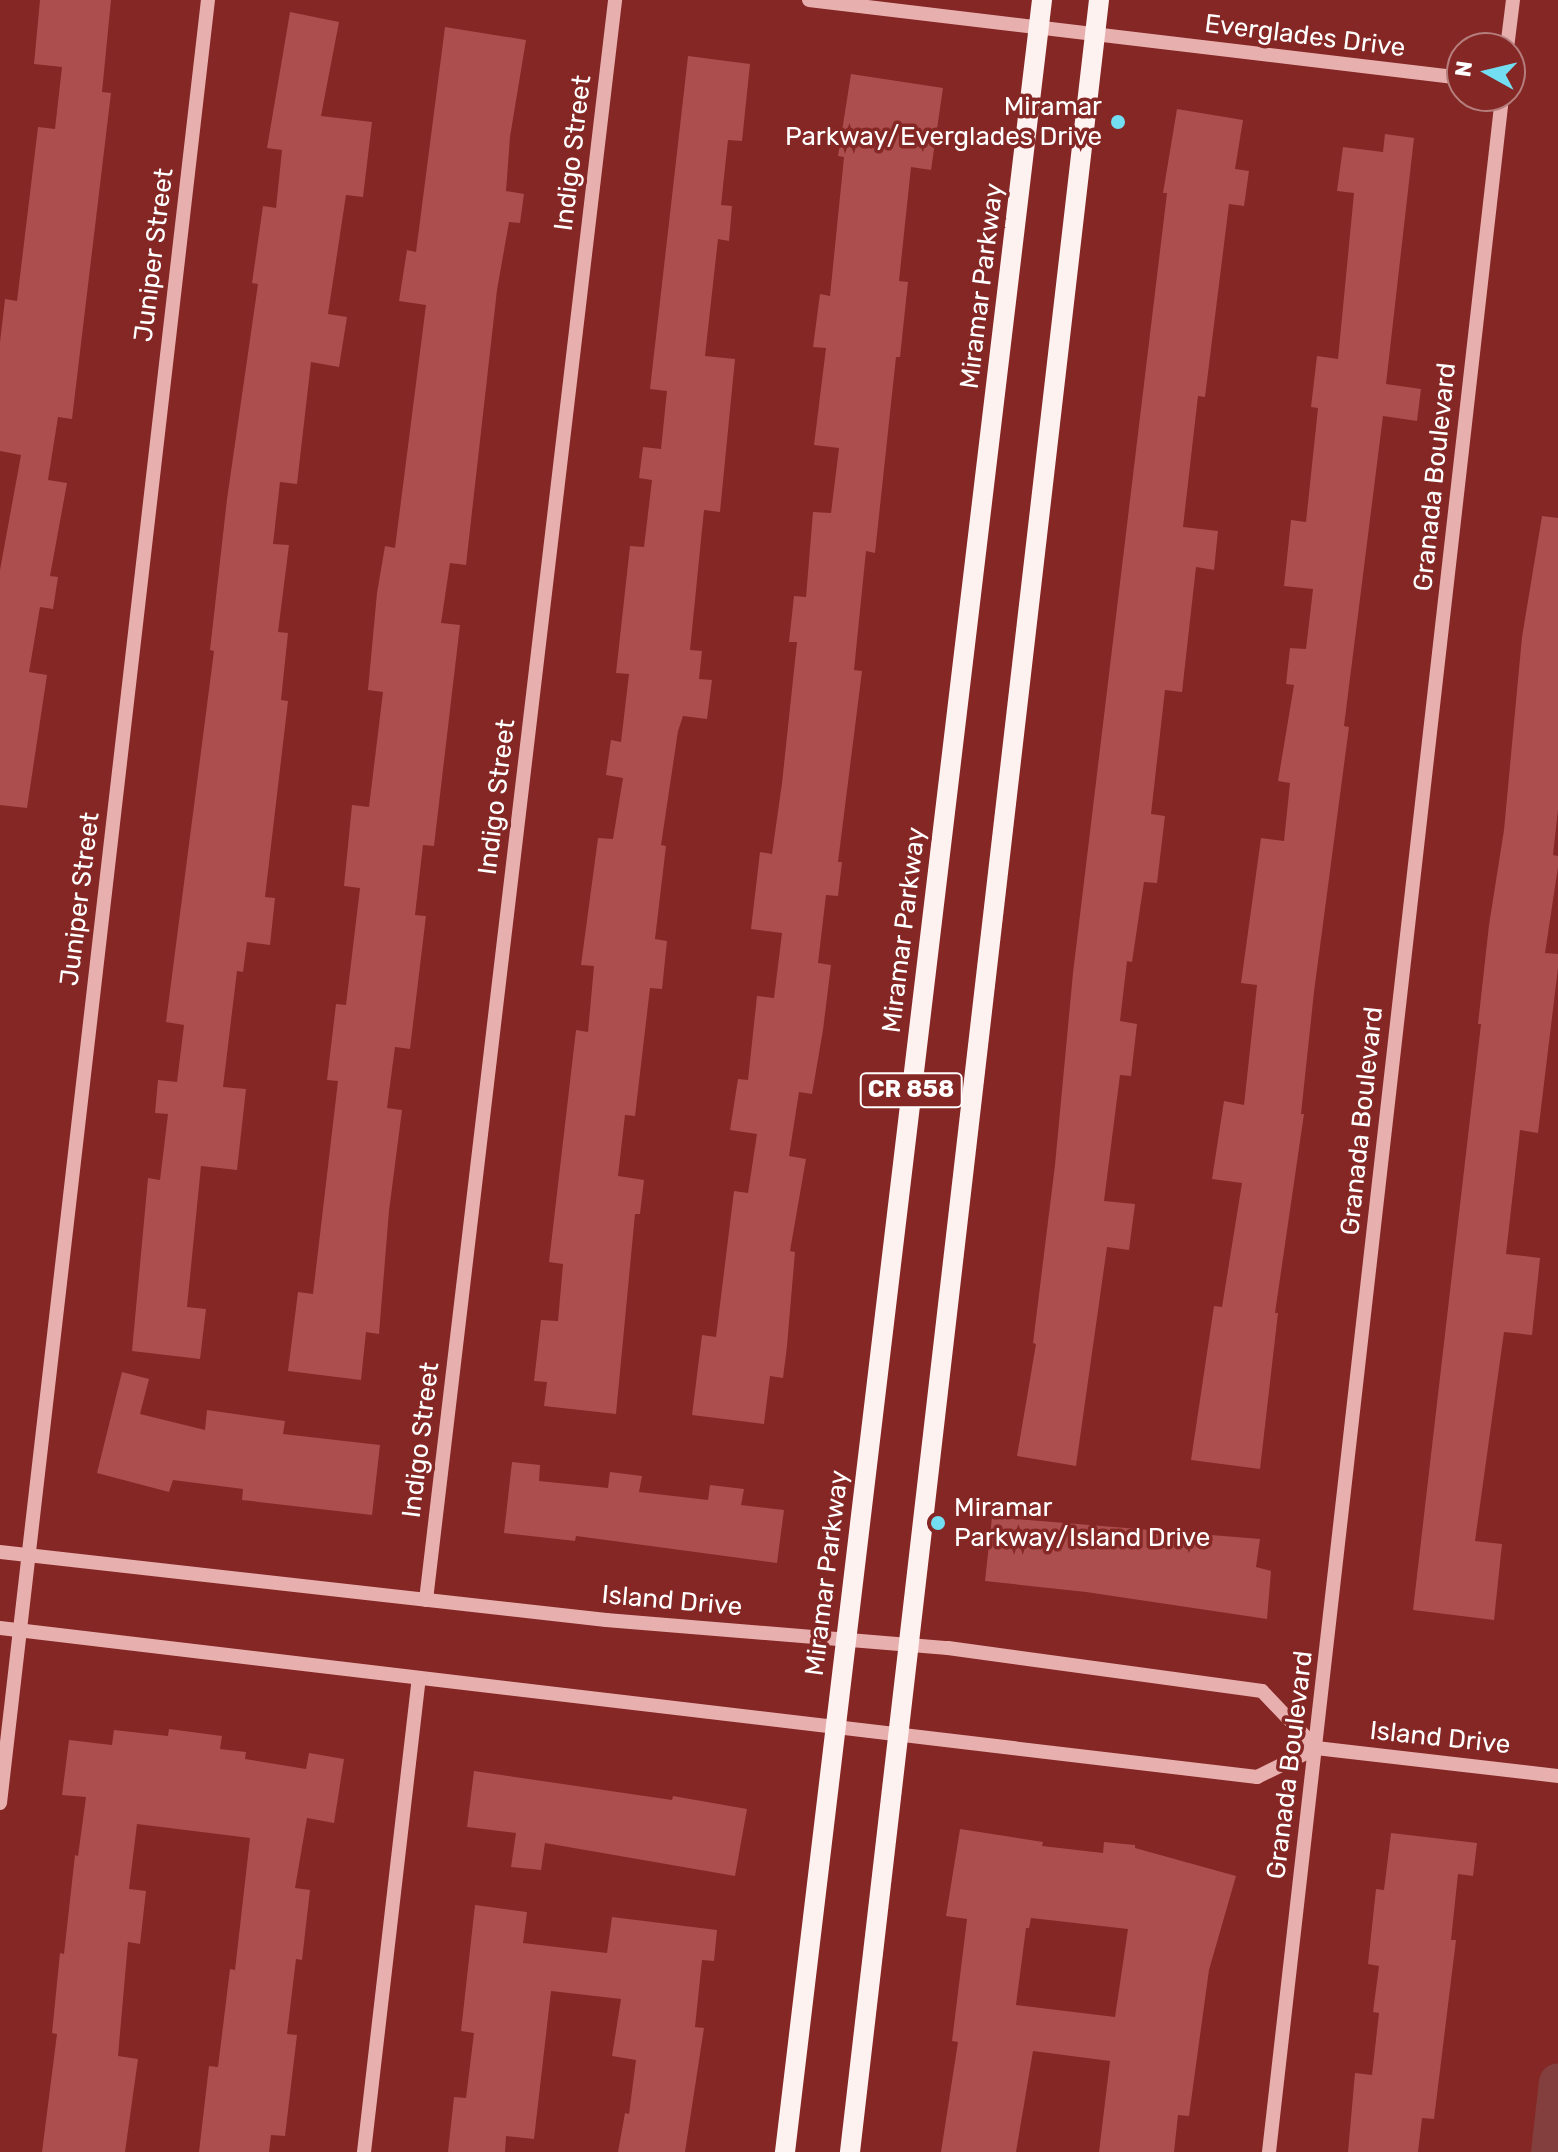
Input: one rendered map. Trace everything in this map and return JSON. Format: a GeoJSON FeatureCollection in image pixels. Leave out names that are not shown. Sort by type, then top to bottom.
{"type":"FeatureCollection","features":[{"type":"Feature","properties":{"kind":"main road","name":"Miramar Parkway"},"geometry":{"type":"LineString","coordinates":[[785,2152],[1042,0]]}},
{"type":"Feature","properties":{"kind":"main road","name":"CR 858"},"geometry":{"type":"LineString","coordinates":[[850,2152],[1099,0]]}},
{"type":"Feature","properties":{"kind":"street","name":"Juniper Street"},"geometry":{"type":"LineString","coordinates":[[0,1803],[208,0]]}},
{"type":"Feature","properties":{"kind":"street","name":"Indigo Street"},"geometry":{"type":"LineString","coordinates":[[426,1600],[615,0]]}},
{"type":"Feature","properties":{"kind":"street","name":"Everglades Drive"},"geometry":{"type":"LineString","coordinates":[[809,0],[1446,76]]}},
{"type":"Feature","properties":{"kind":"street"},"geometry":{"type":"LineString","coordinates":[[1509,32],[1513,0]]}},
{"type":"Feature","properties":{"kind":"street","name":"Granada Boulevard"},"geometry":{"type":"LineString","coordinates":[[1269,2152],[1500,112]]}},
{"type":"Feature","properties":{"kind":"street","name":"Island Drive"},"geometry":{"type":"LineString","coordinates":[[0,1552],[426,1600],[908,1645],[1262,1691],[1316,1748],[1558,1776]]}},
{"type":"Feature","properties":{"kind":"street"},"geometry":{"type":"LineString","coordinates":[[0,1628],[1257,1777],[1316,1748]]}},
{"type":"Feature","properties":{"kind":"street"},"geometry":{"type":"LineString","coordinates":[[364,2152],[419,1678]]}},
{"type":"Feature","properties":{"kind":"building"},"geometry":{"type":"Polygon","coordinates":[[[40,0],[111,0],[102,92],[111,93],[72,419],[58,417],[48,480],[67,483],[50,576],[58,577],[53,609],[40,607],[29,672],[47,675],[27,808],[0,805],[0,570],[21,455],[0,451],[0,342],[5,299],[17,301],[38,127],[55,129],[62,67],[34,64],[40,0]]]}},
{"type":"Feature","properties":{"kind":"building"},"geometry":{"type":"Polygon","coordinates":[[[290,12],[339,22],[321,116],[372,122],[363,197],[346,195],[328,314],[347,317],[339,367],[311,362],[297,484],[280,482],[273,544],[289,545],[278,632],[288,633],[281,700],[288,701],[265,897],[275,898],[270,945],[247,942],[243,972],[237,971],[223,1087],[246,1089],[237,1170],[201,1166],[187,1307],[206,1309],[200,1359],[132,1351],[148,1178],[160,1180],[168,1114],[155,1113],[158,1080],[177,1082],[184,1025],[166,1022],[214,651],[210,650],[227,499],[258,284],[252,283],[263,206],[276,208],[282,150],[267,148],[290,12]]]}},
{"type":"Feature","properties":{"kind":"building"},"geometry":{"type":"Polygon","coordinates":[[[445,27],[526,40],[510,137],[506,191],[524,194],[520,223],[509,222],[497,290],[466,565],[450,563],[441,623],[460,625],[434,846],[423,845],[415,915],[426,916],[410,1049],[395,1047],[387,1108],[402,1110],[389,1211],[379,1334],[366,1332],[361,1380],[288,1371],[298,1292],[313,1294],[338,1081],[327,1080],[336,1004],[346,1005],[360,888],[344,886],[352,805],[369,807],[383,692],[368,690],[377,593],[385,546],[395,548],[426,305],[399,301],[407,250],[416,252],[445,27]]]}},
{"type":"Feature","properties":{"kind":"building"},"geometry":{"type":"Polygon","coordinates":[[[688,56],[750,64],[742,141],[728,140],[721,205],[732,206],[729,241],[718,239],[705,356],[735,359],[720,512],[704,510],[690,650],[702,651],[699,679],[712,680],[707,719],[683,716],[678,731],[661,845],[666,846],[655,939],[667,941],[662,989],[650,988],[635,1116],[625,1115],[618,1176],[644,1180],[640,1214],[635,1214],[616,1414],[544,1406],[547,1382],[534,1381],[541,1320],[558,1321],[563,1264],[549,1262],[576,1030],[588,1032],[594,966],[581,965],[598,838],[613,839],[623,778],[606,775],[611,740],[621,742],[629,674],[616,673],[630,546],[644,547],[652,480],[639,478],[643,447],[661,449],[667,391],[650,389],[688,56]]]}},
{"type":"Feature","properties":{"kind":"building"},"geometry":{"type":"Polygon","coordinates":[[[851,74],[943,88],[931,170],[911,167],[899,281],[908,282],[900,357],[896,357],[875,553],[866,551],[854,670],[862,671],[838,862],[842,862],[838,896],[826,895],[818,963],[831,965],[823,1030],[812,1094],[799,1092],[789,1156],[806,1159],[790,1251],[795,1252],[787,1346],[783,1378],[770,1376],[764,1424],[692,1415],[702,1335],[716,1337],[734,1191],[748,1193],[757,1134],[730,1130],[738,1079],[748,1080],[757,996],[774,998],[782,933],[751,929],[760,852],[772,854],[782,783],[797,642],[789,642],[794,596],[806,597],[813,512],[831,513],[839,448],[814,445],[826,348],[813,347],[820,294],[830,296],[844,157],[838,156],[851,74]]]}},
{"type":"Feature","properties":{"kind":"building"},"geometry":{"type":"Polygon","coordinates":[[[1177,109],[1243,120],[1235,169],[1249,171],[1244,206],[1229,204],[1205,397],[1198,396],[1183,527],[1218,531],[1214,570],[1196,567],[1182,692],[1165,690],[1151,814],[1165,816],[1157,883],[1144,882],[1132,962],[1127,961],[1120,1021],[1137,1024],[1131,1076],[1120,1075],[1104,1201],[1135,1204],[1129,1250],[1107,1247],[1076,1466],[1017,1456],[1036,1344],[1033,1343],[1055,1165],[1073,973],[1167,193],[1163,193],[1177,109]]]}},
{"type":"Feature","properties":{"kind":"building"},"geometry":{"type":"Polygon","coordinates":[[[1385,134],[1414,138],[1386,384],[1421,389],[1417,421],[1383,416],[1344,726],[1349,727],[1314,992],[1301,1114],[1304,1114],[1275,1313],[1278,1313],[1260,1469],[1191,1460],[1214,1306],[1222,1307],[1242,1183],[1212,1179],[1224,1101],[1244,1105],[1257,985],[1241,983],[1261,838],[1284,841],[1290,783],[1278,781],[1294,685],[1286,684],[1290,648],[1306,649],[1313,589],[1284,586],[1291,520],[1306,522],[1318,408],[1311,407],[1317,356],[1338,359],[1354,193],[1337,191],[1343,147],[1383,152],[1385,134]]]}},
{"type":"Feature","properties":{"kind":"building"},"geometry":{"type":"Polygon","coordinates":[[[1542,516],[1558,518],[1558,809],[1553,855],[1558,856],[1558,867],[1545,953],[1558,954],[1558,968],[1538,1133],[1520,1130],[1506,1254],[1540,1258],[1532,1335],[1504,1332],[1475,1541],[1502,1544],[1494,1620],[1413,1610],[1481,1024],[1478,1024],[1489,925],[1504,830],[1522,637],[1542,516]]]}},
{"type":"Feature","properties":{"kind":"building"},"geometry":{"type":"Polygon","coordinates":[[[122,1372],[149,1379],[140,1414],[205,1430],[207,1410],[285,1421],[283,1434],[380,1445],[372,1515],[242,1500],[243,1489],[173,1480],[169,1492],[97,1473],[122,1372]]]}},
{"type":"Feature","properties":{"kind":"building"},"geometry":{"type":"Polygon","coordinates":[[[512,1462],[540,1465],[539,1481],[608,1488],[610,1472],[642,1476],[639,1492],[708,1500],[710,1485],[744,1489],[741,1505],[784,1510],[777,1563],[576,1536],[575,1541],[504,1533],[512,1462]]]}},
{"type":"Feature","properties":{"kind":"building"},"geometry":{"type":"Polygon","coordinates":[[[992,1517],[1260,1539],[1256,1567],[1271,1571],[1267,1619],[1086,1592],[985,1581],[992,1517]]]}},
{"type":"Feature","properties":{"kind":"building"},"geometry":{"type":"Polygon","coordinates":[[[169,1729],[222,1736],[220,1749],[246,1752],[245,1759],[306,1769],[309,1753],[344,1759],[334,1823],[307,1818],[295,1888],[310,1890],[302,1960],[296,1959],[287,2034],[297,2035],[285,2136],[271,2135],[269,2152],[199,2152],[209,2066],[218,2067],[230,1969],[235,1970],[250,1838],[137,1824],[129,1889],[146,1891],[140,1944],[128,1942],[118,2056],[138,2059],[125,2152],[42,2152],[57,2034],[52,2033],[60,1953],[64,1954],[75,1855],[78,1856],[86,1797],[62,1795],[69,1740],[112,1745],[114,1730],[168,1736],[169,1729]]]}},
{"type":"Feature","properties":{"kind":"building"},"geometry":{"type":"Polygon","coordinates":[[[474,1771],[672,1800],[673,1796],[747,1809],[735,1876],[545,1843],[541,1870],[511,1867],[516,1833],[467,1827],[474,1771]]]}},
{"type":"Feature","properties":{"kind":"building"},"geometry":{"type":"Polygon","coordinates":[[[960,1829],[1043,1842],[1042,1846],[1103,1853],[1104,1842],[1135,1845],[1135,1848],[1236,1876],[1209,1970],[1189,2116],[1178,2115],[1174,2152],[1099,2152],[1110,2061],[1033,2051],[1016,2152],[941,2152],[958,2042],[952,2041],[967,1919],[946,1916],[960,1829]],[[1031,1918],[1029,1928],[1026,1928],[1016,2005],[1115,2017],[1128,1929],[1031,1918]]]}},
{"type":"Feature","properties":{"kind":"building"},"geometry":{"type":"Polygon","coordinates":[[[1391,1833],[1477,1843],[1473,1876],[1458,1874],[1451,1940],[1456,1940],[1434,2119],[1422,2118],[1418,2152],[1348,2152],[1355,2073],[1372,2075],[1379,2013],[1373,2012],[1379,1966],[1368,1964],[1376,1889],[1384,1890],[1391,1833]]]}},
{"type":"Feature","properties":{"kind":"building"},"geometry":{"type":"Polygon","coordinates":[[[475,1905],[527,1912],[523,1943],[607,1953],[612,1917],[717,1930],[714,1961],[702,1960],[695,2027],[704,2028],[685,2152],[618,2152],[625,2113],[629,2114],[636,2060],[612,2056],[621,1999],[551,1991],[534,2139],[506,2136],[505,2152],[448,2152],[454,2097],[466,2098],[474,2033],[461,2031],[475,1905]]]}},
{"type":"Feature","properties":{"kind":"waterway"},"geometry":{"type":"LineString","coordinates":[[1550,2152],[1558,2082]]}},
{"type":"Feature","properties":{"kind":"place","name":"Miramar Parkway/Everglades Drive"},"geometry":{"type":"Point","coordinates":[1118,122]}},
{"type":"Feature","properties":{"kind":"place","name":"Miramar Parkway/Island Drive"},"geometry":{"type":"Point","coordinates":[938,1523]}}]}
